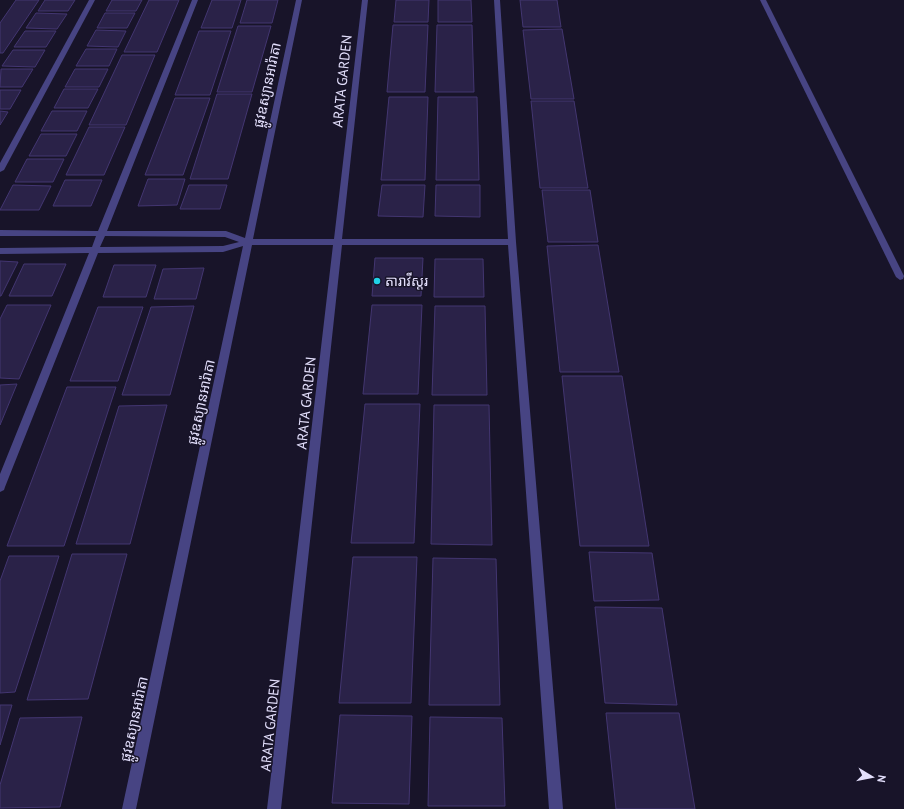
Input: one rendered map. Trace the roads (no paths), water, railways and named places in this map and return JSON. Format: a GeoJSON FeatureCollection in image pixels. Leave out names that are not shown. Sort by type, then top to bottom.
{"type":"FeatureCollection","features":[{"type":"Feature","properties":{"kind":"street"},"geometry":{"type":"LineString","coordinates":[[0,170],[92,0]]}},
{"type":"Feature","properties":{"kind":"street"},"geometry":{"type":"LineString","coordinates":[[0,487],[195,0]]}},
{"type":"Feature","properties":{"kind":"street","name":"ផ្លូវឧស្យានអារ៉ាតា"},"geometry":{"type":"LineString","coordinates":[[129,809],[299,0]]}},
{"type":"Feature","properties":{"kind":"street","name":"ARATA GARDEN"},"geometry":{"type":"LineString","coordinates":[[274,809],[365,0]]}},
{"type":"Feature","properties":{"kind":"street"},"geometry":{"type":"LineString","coordinates":[[497,0],[512,242],[556,809]]}},
{"type":"Feature","properties":{"kind":"street"},"geometry":{"type":"LineString","coordinates":[[763,0],[900,277]]}},
{"type":"Feature","properties":{"kind":"street"},"geometry":{"type":"LineString","coordinates":[[0,234],[226,234],[248,242]]}},
{"type":"Feature","properties":{"kind":"street"},"geometry":{"type":"LineString","coordinates":[[0,251],[223,249],[248,242],[512,242]]}},
{"type":"Feature","properties":{"kind":"place","name":"តារាវីស្តរ"},"geometry":{"type":"Point","coordinates":[377,281]}}]}
